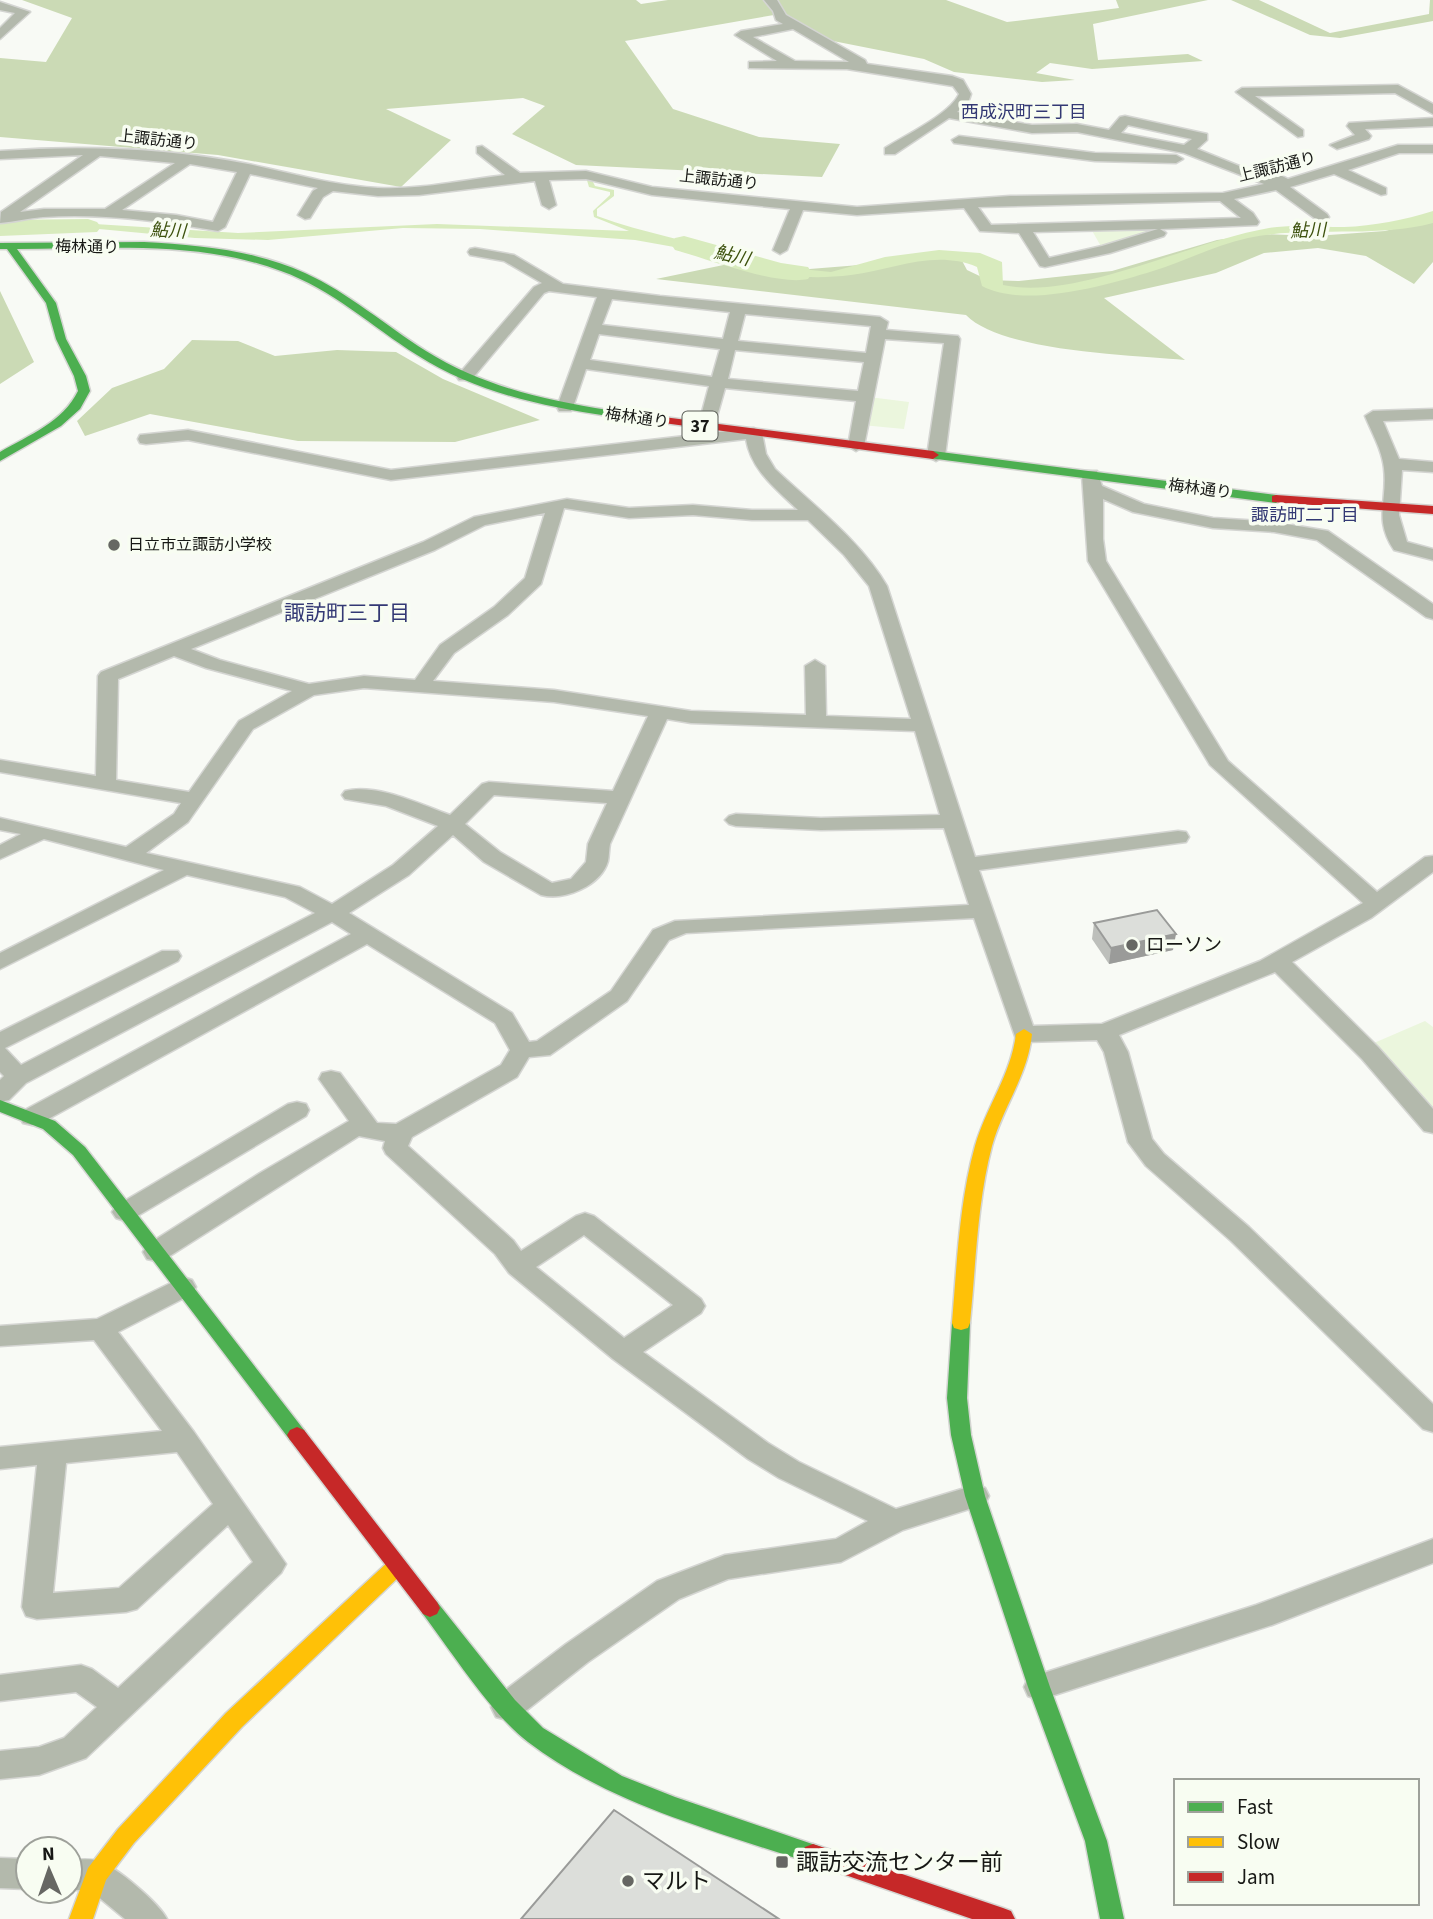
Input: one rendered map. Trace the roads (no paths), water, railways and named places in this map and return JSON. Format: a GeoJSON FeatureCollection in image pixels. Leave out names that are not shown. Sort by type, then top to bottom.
{"type":"FeatureCollection","features":[{"type":"Feature","properties":{"kind":"street"},"geometry":{"type":"LineString","coordinates":[[770,0],[779,10],[780,17],[792,26],[870,68]]}},
{"type":"Feature","properties":{"kind":"street"},"geometry":{"type":"LineString","coordinates":[[0,6],[24,12],[0,35]]}},
{"type":"Feature","properties":{"kind":"street"},"geometry":{"type":"LineString","coordinates":[[792,26],[741,35],[792,65]]}},
{"type":"Feature","properties":{"kind":"street"},"geometry":{"type":"LineString","coordinates":[[753,65],[870,68],[958,83],[965,94],[963,100],[947,114],[890,151]]}},
{"type":"Feature","properties":{"kind":"street"},"geometry":{"type":"LineString","coordinates":[[1298,133],[1242,92],[1398,89],[1433,110]]}},
{"type":"Feature","properties":{"kind":"street"},"geometry":{"type":"LineString","coordinates":[[947,114],[1050,130],[1077,128],[1187,150],[1218,160],[1262,180],[1299,181]]}},
{"type":"Feature","properties":{"kind":"street"},"geometry":{"type":"LineString","coordinates":[[1112,135],[1125,120],[1202,137],[1187,150]]}},
{"type":"Feature","properties":{"kind":"street"},"geometry":{"type":"LineString","coordinates":[[1337,145],[1364,136],[1354,126],[1433,122]]}},
{"type":"Feature","properties":{"kind":"street"},"geometry":{"type":"LineString","coordinates":[[1038,150],[1050,130]]}},
{"type":"Feature","properties":{"kind":"street"},"geometry":{"type":"LineString","coordinates":[[959,140],[1095,157],[1218,160]]}},
{"type":"Feature","properties":{"kind":"street"},"geometry":{"type":"LineString","coordinates":[[482,149],[517,177]]}},
{"type":"Feature","properties":{"kind":"street","name":"上諏訪通り"},"geometry":{"type":"LineString","coordinates":[[0,155],[31,150],[97,152],[188,160],[246,168],[331,187],[397,192],[468,189],[517,177],[586,175],[652,191],[857,211],[920,201],[969,204],[1082,197],[1223,197],[1299,181],[1398,149],[1433,149]]}},
{"type":"Feature","properties":{"kind":"street"},"geometry":{"type":"LineString","coordinates":[[0,219],[97,152]]}},
{"type":"Feature","properties":{"kind":"street"},"geometry":{"type":"LineString","coordinates":[[108,213],[188,160]]}},
{"type":"Feature","properties":{"kind":"street"},"geometry":{"type":"LineString","coordinates":[[0,219],[44,213],[108,213],[176,219],[218,227],[246,168]]}},
{"type":"Feature","properties":{"kind":"street"},"geometry":{"type":"LineString","coordinates":[[1336,170],[1381,191]]}},
{"type":"Feature","properties":{"kind":"street"},"geometry":{"type":"LineString","coordinates":[[540,175],[548,205]]}},
{"type":"Feature","properties":{"kind":"street"},"geometry":{"type":"LineString","coordinates":[[1279,186],[1322,217]]}},
{"type":"Feature","properties":{"kind":"street"},"geometry":{"type":"LineString","coordinates":[[306,215],[318,194],[331,187]]}},
{"type":"Feature","properties":{"kind":"street"},"geometry":{"type":"LineString","coordinates":[[779,204],[792,191]]}},
{"type":"Feature","properties":{"kind":"street"},"geometry":{"type":"LineString","coordinates":[[969,204],[985,228],[1252,222],[1223,197]]}},
{"type":"Feature","properties":{"kind":"street"},"geometry":{"type":"LineString","coordinates":[[780,250],[798,206]]}},
{"type":"Feature","properties":{"kind":"street"},"geometry":{"type":"LineString","coordinates":[[1024,229],[1045,263],[1105,250],[1163,232],[1161,225]]}},
{"type":"Feature","properties":{"kind":"street"},"geometry":{"type":"LineString","coordinates":[[0,457],[63,420],[76,408],[84,395],[78,372],[62,343],[56,315],[50,302],[5,246]]}},
{"type":"Feature","properties":{"kind":"street","name":"梅林通り"},"geometry":{"type":"LineString","coordinates":[[5,246],[167,248],[230,256],[282,268],[319,285],[423,354],[465,377],[521,397],[565,407],[936,456],[1093,482],[1433,510]]}},
{"type":"Feature","properties":{"kind":"street"},"geometry":{"type":"LineString","coordinates":[[475,252],[500,254],[511,258],[558,288]]}},
{"type":"Feature","properties":{"kind":"street"},"geometry":{"type":"LineString","coordinates":[[465,377],[539,290],[547,286],[739,309],[880,322],[856,446]]}},
{"type":"Feature","properties":{"kind":"street"},"geometry":{"type":"LineString","coordinates":[[565,407],[607,293]]}},
{"type":"Feature","properties":{"kind":"street"},"geometry":{"type":"LineString","coordinates":[[706,427],[739,309]]}},
{"type":"Feature","properties":{"kind":"street"},"geometry":{"type":"LineString","coordinates":[[592,328],[728,345],[873,358]]}},
{"type":"Feature","properties":{"kind":"street"},"geometry":{"type":"LineString","coordinates":[[878,334],[952,339],[936,456]]}},
{"type":"Feature","properties":{"kind":"street"},"geometry":{"type":"LineString","coordinates":[[580,363],[719,384],[865,397]]}},
{"type":"Feature","properties":{"kind":"street"},"geometry":{"type":"LineString","coordinates":[[1433,414],[1373,415],[1392,464],[1388,508],[1391,532],[1399,546],[1433,555]]}},
{"type":"Feature","properties":{"kind":"street"},"geometry":{"type":"LineString","coordinates":[[146,439],[174,434],[188,435],[391,475],[754,433],[757,454],[769,472],[871,573],[878,586],[982,911],[1012,990],[1024,1034],[1023,1056],[995,1112],[982,1149],[975,1183],[957,1398],[961,1435],[975,1496],[1039,1687],[1096,1841],[1112,1919]]}},
{"type":"Feature","properties":{"kind":"street"},"geometry":{"type":"LineString","coordinates":[[1392,464],[1433,467]]}},
{"type":"Feature","properties":{"kind":"street"},"geometry":{"type":"LineString","coordinates":[[1376,903],[1220,765],[1097,561],[1092,543],[1093,482],[1139,508],[1200,520],[1322,535],[1433,613]]}},
{"type":"Feature","properties":{"kind":"street"},"geometry":{"type":"LineString","coordinates":[[567,504],[629,513],[693,510],[751,515],[811,515]]}},
{"type":"Feature","properties":{"kind":"street"},"geometry":{"type":"LineString","coordinates":[[106,783],[108,676],[429,545],[480,521],[556,505],[534,580],[501,611],[447,649],[420,686]]}},
{"type":"Feature","properties":{"kind":"street"},"geometry":{"type":"LineString","coordinates":[[173,649],[213,664],[309,690]]}},
{"type":"Feature","properties":{"kind":"street"},"geometry":{"type":"LineString","coordinates":[[816,666],[816,721]]}},
{"type":"Feature","properties":{"kind":"street"},"geometry":{"type":"LineString","coordinates":[[129,855],[181,818],[246,725],[309,690],[364,682],[554,696],[691,717],[924,725]]}},
{"type":"Feature","properties":{"kind":"street"},"geometry":{"type":"LineString","coordinates":[[352,794],[390,800],[453,824],[492,857],[549,890],[578,884],[597,863],[599,844],[660,712]]}},
{"type":"Feature","properties":{"kind":"street"},"geometry":{"type":"LineString","coordinates":[[0,766],[193,799]]}},
{"type":"Feature","properties":{"kind":"street"},"geometry":{"type":"LineString","coordinates":[[0,1055],[8,1086],[333,914],[401,870],[489,788],[620,798]]}},
{"type":"Feature","properties":{"kind":"street"},"geometry":{"type":"LineString","coordinates":[[736,820],[821,824],[953,821]]}},
{"type":"Feature","properties":{"kind":"street"},"geometry":{"type":"LineString","coordinates":[[0,824],[292,892],[367,934],[504,1018],[522,1050]]}},
{"type":"Feature","properties":{"kind":"street"},"geometry":{"type":"LineString","coordinates":[[0,853],[41,832]]}},
{"type":"Feature","properties":{"kind":"street"},"geometry":{"type":"LineString","coordinates":[[967,865],[1178,837]]}},
{"type":"Feature","properties":{"kind":"street"},"geometry":{"type":"LineString","coordinates":[[1024,1034],[1105,1032],[1277,961],[1376,903],[1433,862]]}},
{"type":"Feature","properties":{"kind":"street"},"geometry":{"type":"LineString","coordinates":[[0,962],[184,868]]}},
{"type":"Feature","properties":{"kind":"street"},"geometry":{"type":"LineString","coordinates":[[522,1050],[542,1049],[620,996],[661,935],[683,926],[982,911]]}},
{"type":"Feature","properties":{"kind":"street"},"geometry":{"type":"LineString","coordinates":[[32,1117],[367,934]]}},
{"type":"Feature","properties":{"kind":"street"},"geometry":{"type":"LineString","coordinates":[[0,1042],[170,956]]}},
{"type":"Feature","properties":{"kind":"street"},"geometry":{"type":"LineString","coordinates":[[1277,961],[1370,1054],[1433,1125]]}},
{"type":"Feature","properties":{"kind":"street"},"geometry":{"type":"LineString","coordinates":[[1105,1032],[1116,1052],[1140,1142],[1155,1160],[1240,1234],[1433,1421]]}},
{"type":"Feature","properties":{"kind":"street"},"geometry":{"type":"LineString","coordinates":[[156,1252],[356,1127],[384,1133],[401,1132],[509,1071],[522,1050]]}},
{"type":"Feature","properties":{"kind":"street"},"geometry":{"type":"LineString","coordinates":[[331,1079],[369,1129]]}},
{"type":"Feature","properties":{"kind":"street"},"geometry":{"type":"LineString","coordinates":[[0,1106],[32,1117],[66,1137],[79,1151],[507,1707],[535,1735],[614,1783],[671,1806],[1003,1919]]}},
{"type":"Feature","properties":{"kind":"street"},"geometry":{"type":"LineString","coordinates":[[125,1212],[298,1110]]}},
{"type":"Feature","properties":{"kind":"street"},"geometry":{"type":"LineString","coordinates":[[401,1132],[395,1147],[504,1247],[517,1266],[624,1352],[758,1451],[894,1521]]}},
{"type":"Feature","properties":{"kind":"street"},"geometry":{"type":"LineString","coordinates":[[517,1266],[585,1222],[692,1306],[624,1352]]}},
{"type":"Feature","properties":{"kind":"street"},"geometry":{"type":"LineString","coordinates":[[0,1336],[101,1329],[183,1287]]}},
{"type":"Feature","properties":{"kind":"street"},"geometry":{"type":"LineString","coordinates":[[0,1766],[39,1762],[75,1748],[271,1564],[184,1440],[101,1329]]}},
{"type":"Feature","properties":{"kind":"street"},"geometry":{"type":"LineString","coordinates":[[0,1458],[184,1440]]}},
{"type":"Feature","properties":{"kind":"street"},"geometry":{"type":"LineString","coordinates":[[53,1453],[37,1607],[126,1600],[230,1506]]}},
{"type":"Feature","properties":{"kind":"street"},"geometry":{"type":"LineString","coordinates":[[507,1707],[668,1590],[725,1567],[841,1550],[894,1521],[975,1496]]}},
{"type":"Feature","properties":{"kind":"street"},"geometry":{"type":"LineString","coordinates":[[1039,1687],[1261,1616],[1433,1551]]}},
{"type":"Feature","properties":{"kind":"street"},"geometry":{"type":"LineString","coordinates":[[84,1874],[126,1836],[234,1720],[397,1566]]}},
{"type":"Feature","properties":{"kind":"street"},"geometry":{"type":"LineString","coordinates":[[0,1688],[81,1678],[119,1706]]}},
{"type":"Feature","properties":{"kind":"street"},"geometry":{"type":"LineString","coordinates":[[84,1876],[150,1919]]}},
{"type":"Feature","properties":{"kind":"water"},"geometry":{"type":"Polygon","coordinates":[[[586,177],[591,178],[595,186],[614,190],[614,196],[597,209],[597,216],[746,257],[725,262],[691,250],[635,240],[480,229],[403,228],[268,240],[195,238],[99,229],[35,229],[32,223],[63,222],[238,233],[437,224],[629,231],[594,217],[593,211],[610,192],[589,187],[586,177]]]}},
{"type":"Feature","properties":{"kind":"water"},"geometry":{"type":"Polygon","coordinates":[[[1433,211],[1433,223],[1410,228],[1294,232],[1248,238],[1134,277],[1090,288],[1043,295],[1000,293],[982,286],[977,267],[945,260],[914,262],[851,275],[822,277],[777,274],[734,265],[757,260],[781,267],[831,272],[885,257],[939,250],[980,253],[1002,262],[1003,285],[1032,288],[1065,285],[1099,277],[1269,228],[1366,225],[1433,211]]]}},
{"type":"Feature","properties":{"kind":"waterway","name":"鮎川"},"geometry":{"type":"LineString","coordinates":[[0,228],[88,227]]}},
{"type":"Feature","properties":{"kind":"waterway","name":"鮎川"},"geometry":{"type":"LineString","coordinates":[[684,244],[779,271],[799,273]]}},
{"type":"Feature","properties":{"kind":"place","name":"日立市立諏訪小学校"},"geometry":{"type":"Point","coordinates":[114,545]}},
{"type":"Feature","properties":{"kind":"place","name":"ローソン"},"geometry":{"type":"Point","coordinates":[1132,945]}},
{"type":"Feature","properties":{"kind":"place","name":"諏訪交流センター前"},"geometry":{"type":"Point","coordinates":[782,1862]}},
{"type":"Feature","properties":{"kind":"place","name":"マルト"},"geometry":{"type":"Point","coordinates":[628,1881]}},
{"type":"Feature","properties":{"kind":"district","name":"西成沢町三丁目"},"geometry":{"type":"Point","coordinates":[1024,112]}},
{"type":"Feature","properties":{"kind":"district","name":"諏訪町二丁目"},"geometry":{"type":"Point","coordinates":[1305,515]}},
{"type":"Feature","properties":{"kind":"district","name":"諏訪町三丁目"},"geometry":{"type":"Point","coordinates":[347,613]}}]}
